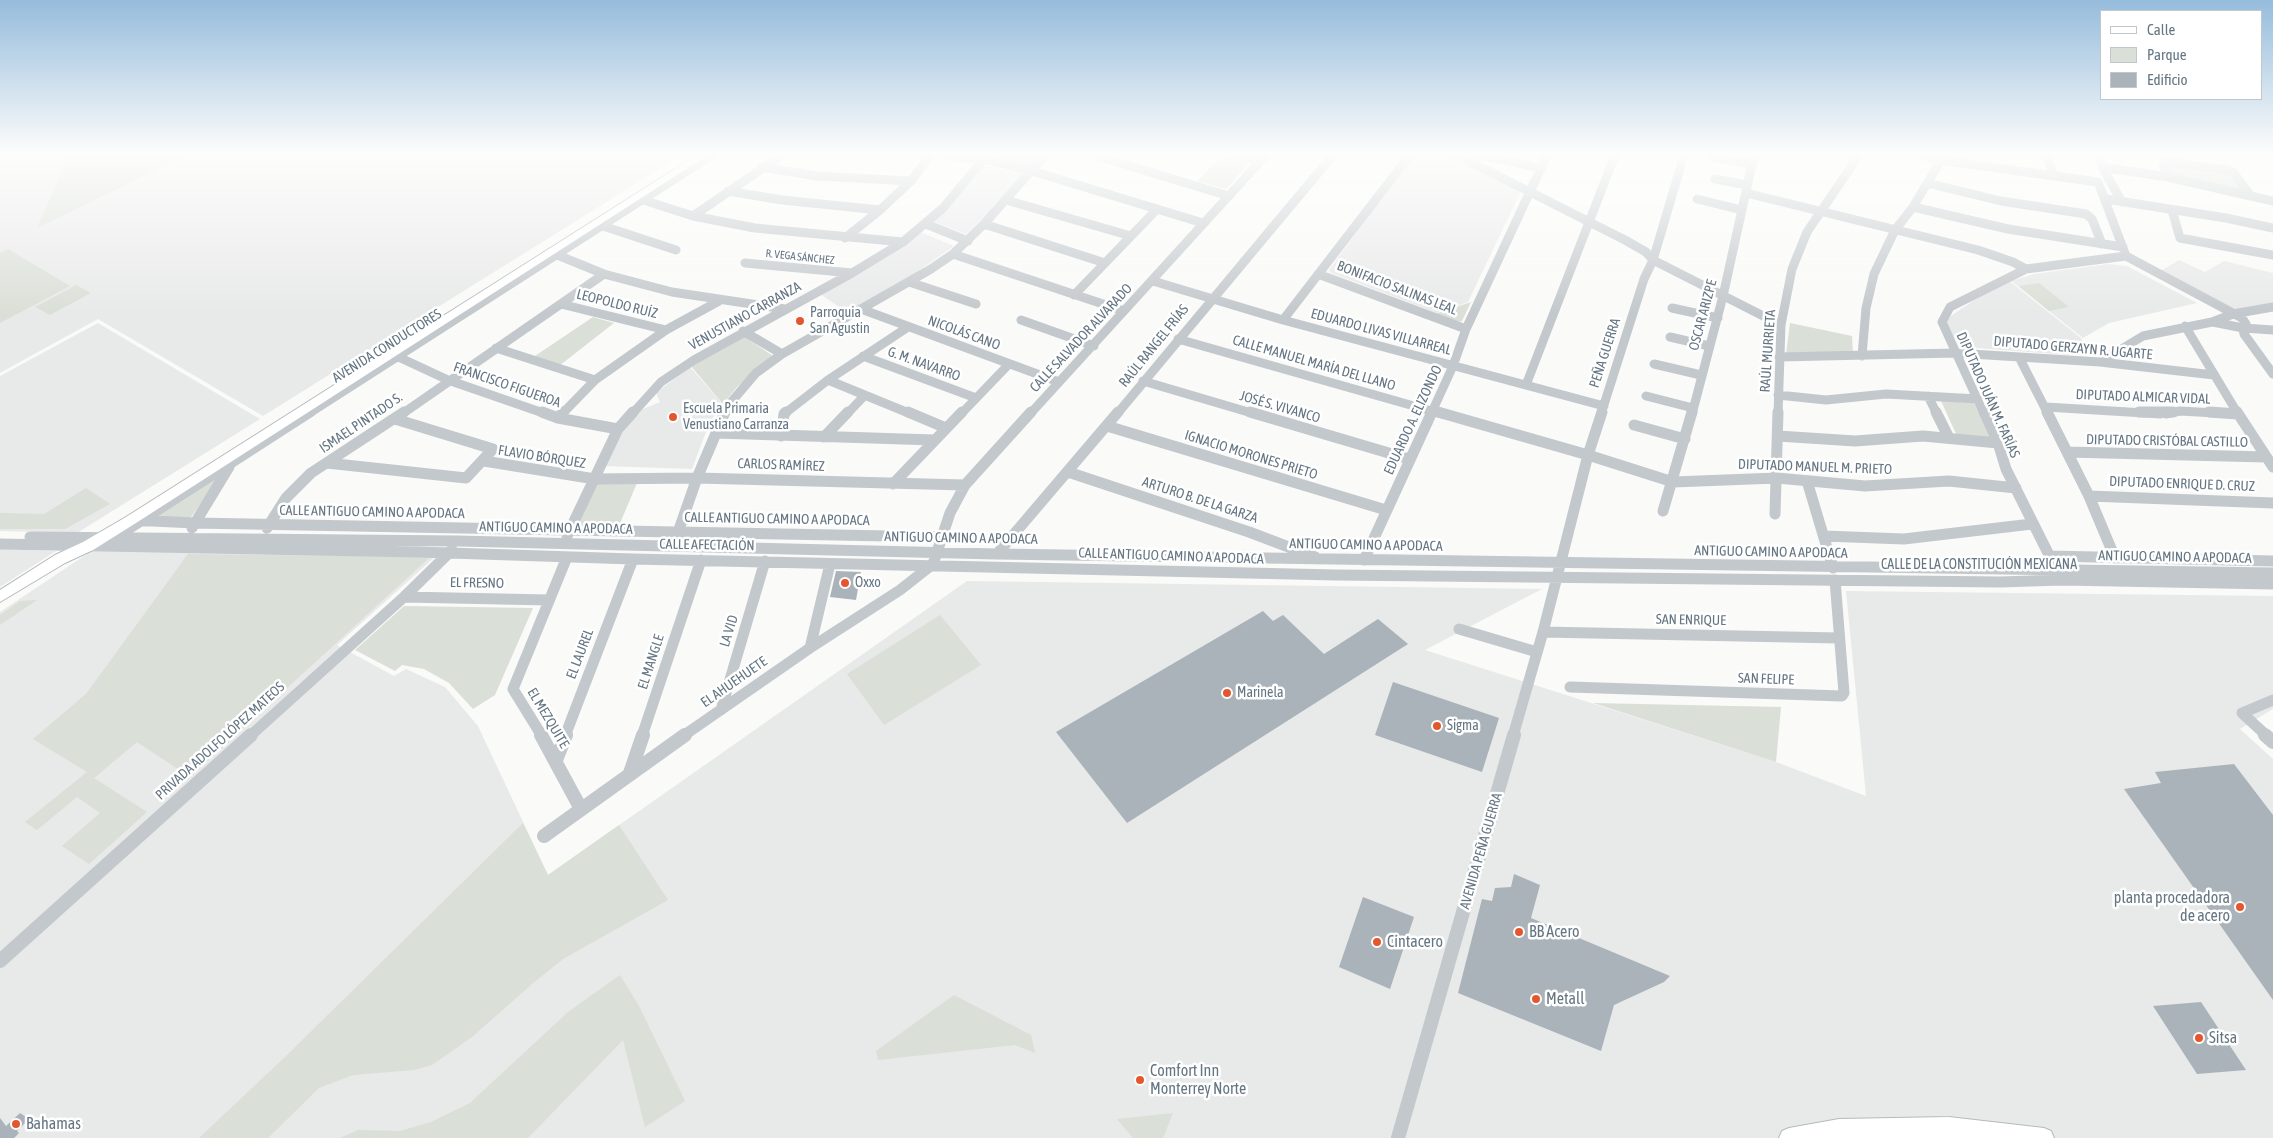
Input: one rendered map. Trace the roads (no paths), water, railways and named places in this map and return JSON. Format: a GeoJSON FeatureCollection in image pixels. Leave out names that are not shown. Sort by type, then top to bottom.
{"type":"FeatureCollection","features":[{"type":"Feature","properties":{"kind":"main road","name":"AVENIDA CONDUCTORES"},"geometry":{"type":"LineString","coordinates":[[96,540],[608,208]]}},
{"type":"Feature","properties":{"kind":"main road","name":"AVENIDA CONDUCTORES"},"geometry":{"type":"LineString","coordinates":[[96,540],[136,520],[626,208]]}},
{"type":"Feature","properties":{"kind":"main road"},"geometry":{"type":"LineString","coordinates":[[60,559],[73,546],[96,540]]}},
{"type":"Feature","properties":{"kind":"main road"},"geometry":{"type":"LineString","coordinates":[[0,597],[60,559],[96,540]]}},
{"type":"Feature","properties":{"kind":"main road"},"geometry":{"type":"LineString","coordinates":[[1789,1138],[1840,1129],[1908,1133],[1949,1127],[2044,1138]]}},
{"type":"Feature","properties":{"kind":"street"},"geometry":{"type":"LineString","coordinates":[[668,208],[693,216],[782,232],[903,242]]}},
{"type":"Feature","properties":{"kind":"street"},"geometry":{"type":"LineString","coordinates":[[693,216],[704,208]]}},
{"type":"Feature","properties":{"kind":"street"},"geometry":{"type":"LineString","coordinates":[[861,208],[880,210]]}},
{"type":"Feature","properties":{"kind":"street","name":"VENUSTIANO CARRANZA"},"geometry":{"type":"LineString","coordinates":[[563,544],[618,429],[661,382],[743,331],[852,274],[903,242],[943,208]]}},
{"type":"Feature","properties":{"kind":"street"},"geometry":{"type":"LineString","coordinates":[[673,547],[697,478],[727,407],[744,386],[762,368],[782,354],[909,282],[953,254],[999,208]]}},
{"type":"Feature","properties":{"kind":"street"},"geometry":{"type":"LineString","coordinates":[[1034,208],[1131,236]]}},
{"type":"Feature","properties":{"kind":"street"},"geometry":{"type":"LineString","coordinates":[[1154,208],[1203,223]]}},
{"type":"Feature","properties":{"kind":"street","name":"CALLE SALVADOR ALVARADO"},"geometry":{"type":"LineString","coordinates":[[938,552],[956,500],[965,485],[1094,346],[1217,208]]}},
{"type":"Feature","properties":{"kind":"street","name":"RAÚL RANGEL FRÍAS"},"geometry":{"type":"LineString","coordinates":[[997,554],[1107,426],[1287,208]]}},
{"type":"Feature","properties":{"kind":"street"},"geometry":{"type":"LineString","coordinates":[[1283,320],[1369,208]]}},
{"type":"Feature","properties":{"kind":"street","name":"EDUARDO A. ELIZONDO"},"geometry":{"type":"LineString","coordinates":[[1364,560],[1453,366],[1466,329],[1522,208]]}},
{"type":"Feature","properties":{"kind":"street"},"geometry":{"type":"LineString","coordinates":[[1563,208],[1643,250],[1653,260],[1781,325]]}},
{"type":"Feature","properties":{"kind":"street"},"geometry":{"type":"LineString","coordinates":[[1526,385],[1594,208]]}},
{"type":"Feature","properties":{"kind":"street","name":"PEÑA GUERRA"},"geometry":{"type":"LineString","coordinates":[[1560,563],[1588,455],[1668,208]]}},
{"type":"Feature","properties":{"kind":"street"},"geometry":{"type":"LineString","coordinates":[[1734,208],[1742,210]]}},
{"type":"Feature","properties":{"kind":"street"},"geometry":{"type":"LineString","coordinates":[[1808,208],[1978,250],[2013,262],[2026,269]]}},
{"type":"Feature","properties":{"kind":"street","name":"RAÚL MURRIETA"},"geometry":{"type":"LineString","coordinates":[[1775,514],[1781,325],[1792,269],[1807,232],[1824,208]]}},
{"type":"Feature","properties":{"kind":"street"},"geometry":{"type":"LineString","coordinates":[[1862,356],[1864,325],[1870,286],[1886,247],[1912,208]]}},
{"type":"Feature","properties":{"kind":"street"},"geometry":{"type":"LineString","coordinates":[[1922,208],[2008,229],[2102,244],[2124,252],[2245,320],[2244,334],[2271,368]]}},
{"type":"Feature","properties":{"kind":"street"},"geometry":{"type":"LineString","coordinates":[[2047,208],[2087,215],[2092,219],[2102,244]]}},
{"type":"Feature","properties":{"kind":"street"},"geometry":{"type":"LineString","coordinates":[[2109,208],[2124,252]]}},
{"type":"Feature","properties":{"kind":"street"},"geometry":{"type":"LineString","coordinates":[[2160,208],[2273,228]]}},
{"type":"Feature","properties":{"kind":"street"},"geometry":{"type":"LineString","coordinates":[[1074,295],[1157,209]]}},
{"type":"Feature","properties":{"kind":"street"},"geometry":{"type":"LineString","coordinates":[[845,238],[880,210]]}},
{"type":"Feature","properties":{"kind":"street","name":"OSCAR ARIZPE"},"geometry":{"type":"LineString","coordinates":[[1664,511],[1718,318],[1742,210]]}},
{"type":"Feature","properties":{"kind":"street"},"geometry":{"type":"LineString","coordinates":[[2172,210],[2180,238],[2273,255]]}},
{"type":"Feature","properties":{"kind":"street"},"geometry":{"type":"LineString","coordinates":[[926,224],[968,241]]}},
{"type":"Feature","properties":{"kind":"street"},"geometry":{"type":"LineString","coordinates":[[984,224],[1105,263]]}},
{"type":"Feature","properties":{"kind":"street"},"geometry":{"type":"LineString","coordinates":[[599,225],[676,250]]}},
{"type":"Feature","properties":{"kind":"street","name":"DIPUTADO JUÁN M. FARÍAS"},"geometry":{"type":"LineString","coordinates":[[2059,575],[2032,524],[1998,443],[1942,322],[1950,307],[1961,300],[2026,269],[2124,252]]}},
{"type":"Feature","properties":{"kind":"street"},"geometry":{"type":"LineString","coordinates":[[553,254],[604,274],[672,292],[720,301],[785,309]]}},
{"type":"Feature","properties":{"kind":"street"},"geometry":{"type":"LineString","coordinates":[[953,254],[1124,311]]}},
{"type":"Feature","properties":{"kind":"street","name":"R. VEGA SÁNCHEZ"},"geometry":{"type":"LineString","coordinates":[[745,263],[852,274]]}},
{"type":"Feature","properties":{"kind":"street"},"geometry":{"type":"LineString","coordinates":[[561,304],[604,274]]}},
{"type":"Feature","properties":{"kind":"street","name":"BONIFACIO SALINAS LEAL"},"geometry":{"type":"LineString","coordinates":[[1318,274],[1466,329]]}},
{"type":"Feature","properties":{"kind":"street","name":"EDUARDO LIVAS VILLARREAL"},"geometry":{"type":"LineString","coordinates":[[1153,281],[1283,320],[1604,406]]}},
{"type":"Feature","properties":{"kind":"street"},"geometry":{"type":"LineString","coordinates":[[909,282],[976,304]]}},
{"type":"Feature","properties":{"kind":"street"},"geometry":{"type":"LineString","coordinates":[[558,418],[595,380],[666,330],[720,301]]}},
{"type":"Feature","properties":{"kind":"street","name":"LEOPOLDO RUÍZ"},"geometry":{"type":"LineString","coordinates":[[561,304],[666,330]]}},
{"type":"Feature","properties":{"kind":"street","name":"ISMAEL PINTADO S."},"geometry":{"type":"LineString","coordinates":[[260,539],[286,498],[300,481],[561,304]]}},
{"type":"Feature","properties":{"kind":"street"},"geometry":{"type":"LineString","coordinates":[[2100,362],[2143,336],[2212,322],[2234,314],[2273,307]]}},
{"type":"Feature","properties":{"kind":"street"},"geometry":{"type":"LineString","coordinates":[[1672,308],[1718,318]]}},
{"type":"Feature","properties":{"kind":"street","name":"NICOLÁS CANO"},"geometry":{"type":"LineString","coordinates":[[860,310],[1059,382]]}},
{"type":"Feature","properties":{"kind":"street"},"geometry":{"type":"LineString","coordinates":[[1021,320],[1094,346]]}},
{"type":"Feature","properties":{"kind":"street"},"geometry":{"type":"LineString","coordinates":[[2212,322],[2243,328],[2269,330],[2273,341]]}},
{"type":"Feature","properties":{"kind":"street"},"geometry":{"type":"LineString","coordinates":[[2185,326],[2238,414],[2273,467]]}},
{"type":"Feature","properties":{"kind":"street"},"geometry":{"type":"LineString","coordinates":[[781,436],[784,414],[828,380],[908,327]]}},
{"type":"Feature","properties":{"kind":"street"},"geometry":{"type":"LineString","coordinates":[[743,331],[782,354]]}},
{"type":"Feature","properties":{"kind":"street"},"geometry":{"type":"LineString","coordinates":[[1670,337],[1709,346]]}},
{"type":"Feature","properties":{"kind":"street","name":"CALLE MANUEL MARÍA DEL LLANO"},"geometry":{"type":"LineString","coordinates":[[1178,339],[1588,455]]}},
{"type":"Feature","properties":{"kind":"street"},"geometry":{"type":"LineString","coordinates":[[496,348],[595,380]]}},
{"type":"Feature","properties":{"kind":"street","name":"DIPUTADO GERZAYN R. UGARTE"},"geometry":{"type":"LineString","coordinates":[[1779,357],[1955,353],[2100,362],[2214,375]]}},
{"type":"Feature","properties":{"kind":"street"},"geometry":{"type":"LineString","coordinates":[[136,520],[231,463],[394,355]]}},
{"type":"Feature","properties":{"kind":"street","name":"FRANCISCO FIGUEROA"},"geometry":{"type":"LineString","coordinates":[[394,355],[448,380],[558,418],[618,429]]}},
{"type":"Feature","properties":{"kind":"street","name":"G. M. NAVARRO"},"geometry":{"type":"LineString","coordinates":[[863,356],[976,398]]}},
{"type":"Feature","properties":{"kind":"street"},"geometry":{"type":"LineString","coordinates":[[2019,356],[2089,496],[2115,558]]}},
{"type":"Feature","properties":{"kind":"street"},"geometry":{"type":"LineString","coordinates":[[893,484],[1009,364]]}},
{"type":"Feature","properties":{"kind":"street"},"geometry":{"type":"LineString","coordinates":[[1654,364],[1701,375]]}},
{"type":"Feature","properties":{"kind":"street"},"geometry":{"type":"LineString","coordinates":[[828,380],[946,428]]}},
{"type":"Feature","properties":{"kind":"street","name":"JOSÉ S. VIVANCO"},"geometry":{"type":"LineString","coordinates":[[1143,381],[1409,459]]}},
{"type":"Feature","properties":{"kind":"street"},"geometry":{"type":"LineString","coordinates":[[1778,395],[1826,400],[1886,394],[1978,399]]}},
{"type":"Feature","properties":{"kind":"street"},"geometry":{"type":"LineString","coordinates":[[824,437],[865,395]]}},
{"type":"Feature","properties":{"kind":"street"},"geometry":{"type":"LineString","coordinates":[[1646,396],[1693,408]]}},
{"type":"Feature","properties":{"kind":"street"},"geometry":{"type":"LineString","coordinates":[[1928,396],[1949,438]]}},
{"type":"Feature","properties":{"kind":"street","name":"DIPUTADO ALMICAR VIDAL"},"geometry":{"type":"LineString","coordinates":[[2046,407],[2165,414],[2180,411],[2238,414]]}},
{"type":"Feature","properties":{"kind":"street"},"geometry":{"type":"LineString","coordinates":[[327,463],[466,478],[484,461],[493,449],[395,418]]}},
{"type":"Feature","properties":{"kind":"street"},"geometry":{"type":"LineString","coordinates":[[1634,425],[1685,439]]}},
{"type":"Feature","properties":{"kind":"street","name":"IGNACIO MORONES PRIETO"},"geometry":{"type":"LineString","coordinates":[[1107,426],[1386,510]]}},
{"type":"Feature","properties":{"kind":"street"},"geometry":{"type":"LineString","coordinates":[[716,433],[934,440]]}},
{"type":"Feature","properties":{"kind":"street"},"geometry":{"type":"LineString","coordinates":[[1778,436],[1847,441],[1923,436],[1998,443]]}},
{"type":"Feature","properties":{"kind":"street","name":"DIPUTADO CRISTÓBAL CASTILLO"},"geometry":{"type":"LineString","coordinates":[[2067,452],[2266,457]]}},
{"type":"Feature","properties":{"kind":"street","name":"DIPUTADO MANUEL M. PRIETO"},"geometry":{"type":"LineString","coordinates":[[1588,455],[1673,482],[1777,478],[1882,486],[1949,481],[2016,488]]}},
{"type":"Feature","properties":{"kind":"street","name":"FLAVIO BÓRQUEZ"},"geometry":{"type":"LineString","coordinates":[[484,461],[595,479]]}},
{"type":"Feature","properties":{"kind":"street"},"geometry":{"type":"LineString","coordinates":[[186,538],[231,463]]}},
{"type":"Feature","properties":{"kind":"street","name":"ARTURO B. DE LA GARZA"},"geometry":{"type":"LineString","coordinates":[[1068,472],[1249,532],[1321,559]]}},
{"type":"Feature","properties":{"kind":"street","name":"CARLOS RAMÍREZ"},"geometry":{"type":"LineString","coordinates":[[595,479],[697,478],[965,485]]}},
{"type":"Feature","properties":{"kind":"street","name":"SAN FELIPE"},"geometry":{"type":"LineString","coordinates":[[1570,687],[1840,697],[1844,693],[1834,574],[1807,481]]}},
{"type":"Feature","properties":{"kind":"street","name":"DIPUTADO ENRIQUE D. CRUZ"},"geometry":{"type":"LineString","coordinates":[[2089,496],[2273,503]]}},
{"type":"Feature","properties":{"kind":"street","name":"CALLE ANTIGUO CAMINO A APODACA"},"geometry":{"type":"LineString","coordinates":[[136,520],[269,525],[942,537]]}},
{"type":"Feature","properties":{"kind":"street"},"geometry":{"type":"LineString","coordinates":[[1824,536],[1904,539],[2032,524]]}},
{"type":"Feature","properties":{"kind":"street","name":"CALLE ANTIGUO CAMINO A APODACA"},"geometry":{"type":"LineString","coordinates":[[0,537],[450,554]]}},
{"type":"Feature","properties":{"kind":"street","name":"CALLE ANTIGUO CAMINO A APODACA"},"geometry":{"type":"LineString","coordinates":[[96,540],[186,538],[458,541]]}},
{"type":"Feature","properties":{"kind":"street","name":"ANTIGUO CAMINO A APODACA"},"geometry":{"type":"LineString","coordinates":[[458,541],[997,554],[1560,563],[1834,574]]}},
{"type":"Feature","properties":{"kind":"street","name":"PRIVADA ADOLFO LÓPEZ MATEOS"},"geometry":{"type":"LineString","coordinates":[[0,961],[404,597],[450,554],[458,541]]}},
{"type":"Feature","properties":{"kind":"street"},"geometry":{"type":"LineString","coordinates":[[0,544],[73,546]]}},
{"type":"Feature","properties":{"kind":"street","name":"EL AHUEHUETE"},"geometry":{"type":"LineString","coordinates":[[544,836],[630,773],[810,648],[900,590],[933,564],[938,552]]}},
{"type":"Feature","properties":{"kind":"street","name":"CALLE AFECTACIÓN"},"geometry":{"type":"LineString","coordinates":[[450,554],[830,564],[933,564]]}},
{"type":"Feature","properties":{"kind":"street"},"geometry":{"type":"LineString","coordinates":[[2050,556],[2273,561]]}},
{"type":"Feature","properties":{"kind":"street","name":"EL MEZQUITE"},"geometry":{"type":"LineString","coordinates":[[566,557],[513,689],[556,760],[581,809]]}},
{"type":"Feature","properties":{"kind":"street","name":"EL LAUREL"},"geometry":{"type":"LineString","coordinates":[[556,760],[633,559]]}},
{"type":"Feature","properties":{"kind":"street","name":"EL MANGLE"},"geometry":{"type":"LineString","coordinates":[[630,773],[701,560]]}},
{"type":"Feature","properties":{"kind":"street","name":"LA VID"},"geometry":{"type":"LineString","coordinates":[[721,710],[765,561]]}},
{"type":"Feature","properties":{"kind":"street","name":"AVENIDA PEÑA GUERRA"},"geometry":{"type":"LineString","coordinates":[[1398,1138],[1543,632],[1558,578],[1560,563]]}},
{"type":"Feature","properties":{"kind":"street"},"geometry":{"type":"LineString","coordinates":[[810,648],[830,564]]}},
{"type":"Feature","properties":{"kind":"street","name":"CALLE ANTIGUO CAMINO A APODACA"},"geometry":{"type":"LineString","coordinates":[[933,564],[1336,575],[1558,578],[1834,574]]}},
{"type":"Feature","properties":{"kind":"street","name":"CALLE DE LA CONSTITUCIÓN MEXICANA"},"geometry":{"type":"LineString","coordinates":[[1834,574],[2059,575],[2273,584]]}},
{"type":"Feature","properties":{"kind":"street","name":"ANTIGUO CAMINO A APODACA"},"geometry":{"type":"LineString","coordinates":[[2059,575],[2273,574]]}},
{"type":"Feature","properties":{"kind":"street","name":"EL FRESNO"},"geometry":{"type":"LineString","coordinates":[[404,597],[549,600]]}},
{"type":"Feature","properties":{"kind":"street"},"geometry":{"type":"LineString","coordinates":[[1459,629],[1537,652]]}},
{"type":"Feature","properties":{"kind":"street","name":"SAN ENRIQUE"},"geometry":{"type":"LineString","coordinates":[[1543,632],[1838,638]]}},
{"type":"Feature","properties":{"kind":"street"},"geometry":{"type":"LineString","coordinates":[[2273,700],[2242,714],[2273,742]]}},
{"type":"Feature","properties":{"kind":"place","name":"Parroquia San Agustin"},"geometry":{"type":"Point","coordinates":[800,321]}},
{"type":"Feature","properties":{"kind":"place","name":"Escuela Primaria Venustiano Carranza"},"geometry":{"type":"Point","coordinates":[673,417]}},
{"type":"Feature","properties":{"kind":"place","name":"Oxxo"},"geometry":{"type":"Point","coordinates":[845,583]}},
{"type":"Feature","properties":{"kind":"place","name":"Marinela"},"geometry":{"type":"Point","coordinates":[1227,693]}},
{"type":"Feature","properties":{"kind":"place","name":"Sigma"},"geometry":{"type":"Point","coordinates":[1437,726]}},
{"type":"Feature","properties":{"kind":"place","name":"planta procedadora de acero"},"geometry":{"type":"Point","coordinates":[2240,907]}},
{"type":"Feature","properties":{"kind":"place","name":"BB Acero"},"geometry":{"type":"Point","coordinates":[1519,932]}},
{"type":"Feature","properties":{"kind":"place","name":"Cintacero"},"geometry":{"type":"Point","coordinates":[1377,942]}},
{"type":"Feature","properties":{"kind":"place","name":"Metall"},"geometry":{"type":"Point","coordinates":[1536,999]}},
{"type":"Feature","properties":{"kind":"place","name":"Sitsa"},"geometry":{"type":"Point","coordinates":[2199,1038]}},
{"type":"Feature","properties":{"kind":"place","name":"Comfort Inn Monterrey Norte"},"geometry":{"type":"Point","coordinates":[1140,1080]}},
{"type":"Feature","properties":{"kind":"place","name":"Bahamas"},"geometry":{"type":"Point","coordinates":[16,1124]}}]}
